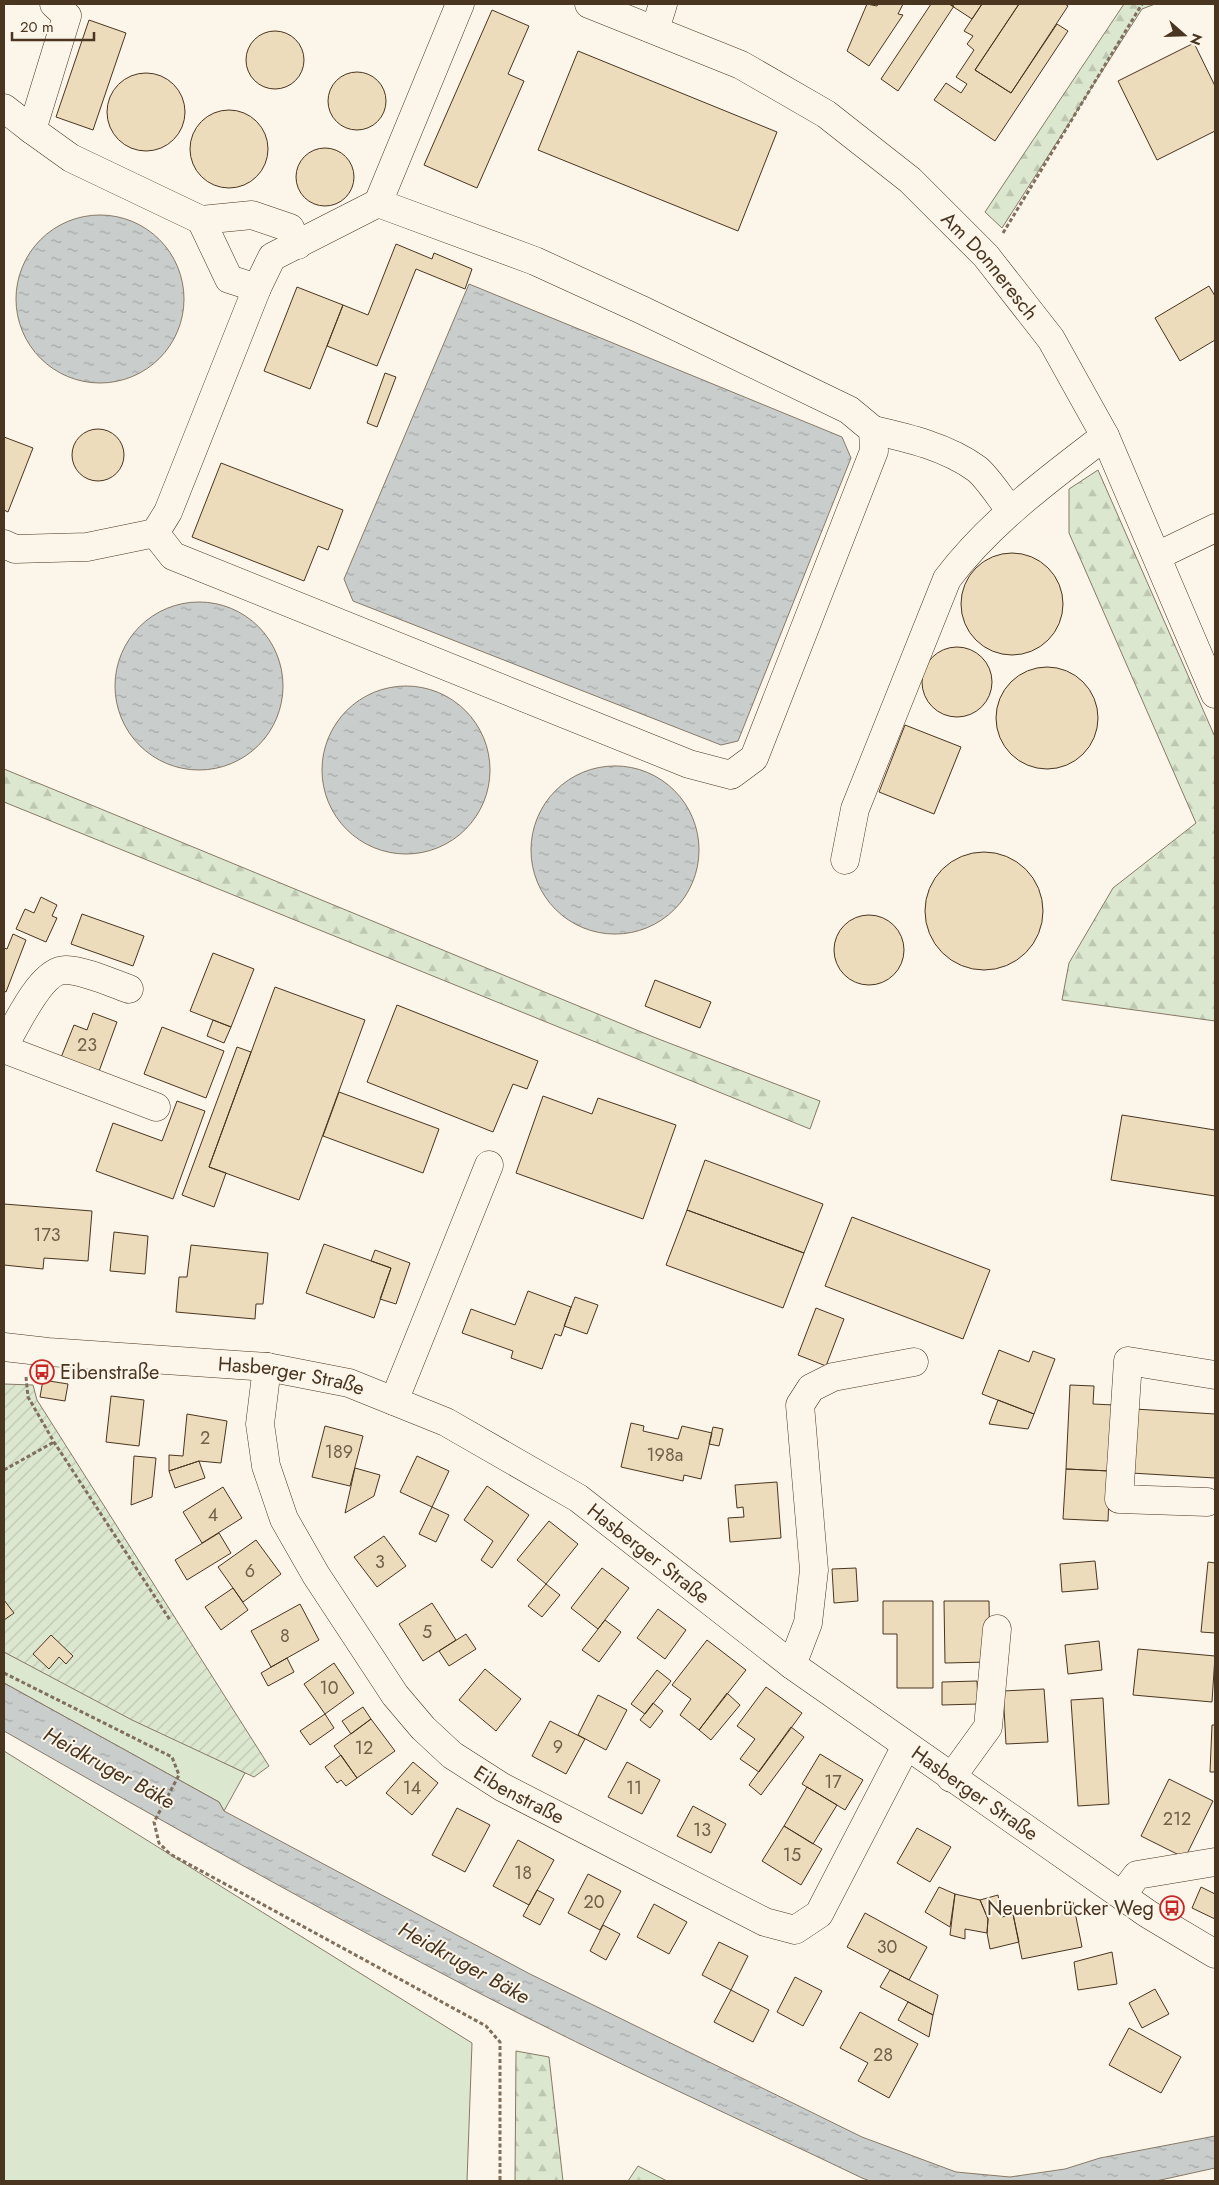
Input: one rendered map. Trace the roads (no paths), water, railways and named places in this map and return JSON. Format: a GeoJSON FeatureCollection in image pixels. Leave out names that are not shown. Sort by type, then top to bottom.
{"type":"FeatureCollection","features":[{"type":"Feature","properties":{"kind":"street"},"geometry":{"type":"LineString","coordinates":[[32,130],[67,16],[54,4]]}},
{"type":"Feature","properties":{"kind":"street"},"geometry":{"type":"LineString","coordinates":[[4,544],[16,548],[87,547],[154,532],[168,512],[257,288],[272,257],[378,203],[460,4]]}},
{"type":"Feature","properties":{"kind":"street","name":"Am Donneresch"},"geometry":{"type":"LineString","coordinates":[[589,4],[742,65],[826,114],[910,180],[986,256],[1051,339],[1106,436],[1215,694]]}},
{"type":"Feature","properties":{"kind":"street"},"geometry":{"type":"LineString","coordinates":[[655,30],[663,4]]}},
{"type":"Feature","properties":{"kind":"street"},"geometry":{"type":"LineString","coordinates":[[4,108],[70,158],[200,220],[252,215],[290,228],[298,245]]}},
{"type":"Feature","properties":{"kind":"street"},"geometry":{"type":"LineString","coordinates":[[378,203],[535,260],[849,410],[872,430],[906,437],[941,449],[978,470],[1011,511]]}},
{"type":"Feature","properties":{"kind":"street"},"geometry":{"type":"LineString","coordinates":[[200,220],[230,279],[257,288]]}},
{"type":"Feature","properties":{"kind":"street"},"geometry":{"type":"LineString","coordinates":[[154,532],[174,556],[689,764],[731,775],[754,758],[874,451],[872,430]]}},
{"type":"Feature","properties":{"kind":"street"},"geometry":{"type":"LineString","coordinates":[[845,860],[855,809],[947,579],[958,565],[1011,511],[1106,436]]}},
{"type":"Feature","properties":{"kind":"street"},"geometry":{"type":"LineString","coordinates":[[1157,556],[1215,528]]}},
{"type":"Feature","properties":{"kind":"street"},"geometry":{"type":"LineString","coordinates":[[128,989],[79,972],[64,969],[54,973],[41,984],[5,1042],[156,1107]]}},
{"type":"Feature","properties":{"kind":"street"},"geometry":{"type":"LineString","coordinates":[[394,1401],[489,1165]]}},
{"type":"Feature","properties":{"kind":"street","name":"Hasberger Straße"},"geometry":{"type":"LineString","coordinates":[[14,1348],[267,1367],[349,1383],[446,1422],[578,1498],[792,1665],[1148,1914],[1215,1954]]}},
{"type":"Feature","properties":{"kind":"street"},"geometry":{"type":"LineString","coordinates":[[1207,1502],[1119,1499],[1128,1361],[1215,1376]]}},
{"type":"Feature","properties":{"kind":"street"},"geometry":{"type":"LineString","coordinates":[[792,1665],[808,1623],[814,1570],[800,1405],[811,1388],[832,1377],[914,1362]]}},
{"type":"Feature","properties":{"kind":"street","name":"Eibenstraße"},"geometry":{"type":"LineString","coordinates":[[267,1367],[260,1424],[266,1466],[284,1519],[316,1575],[395,1695],[423,1728],[452,1755],[502,1786],[766,1922],[795,1930],[819,1914],[906,1746]]}},
{"type":"Feature","properties":{"kind":"street"},"geometry":{"type":"LineString","coordinates":[[951,1778],[988,1727],[996,1629]]}},
{"type":"Feature","properties":{"kind":"street"},"geometry":{"type":"LineString","coordinates":[[1122,1895],[1137,1875],[1215,1862]]}},
{"type":"Feature","properties":{"kind":"water"},"geometry":{"type":"Polygon","coordinates":[[[100,215],[124,219],[139,225],[147,229],[165,246],[170,252],[180,275],[184,299],[180,323],[174,338],[170,346],[153,364],[147,369],[124,379],[100,383],[76,379],[61,373],[53,369],[35,352],[30,346],[20,323],[16,299],[20,275],[26,260],[30,252],[47,234],[53,229],[76,219],[100,215]]]}},
{"type":"Feature","properties":{"kind":"water"},"geometry":{"type":"Polygon","coordinates":[[[469,284],[842,437],[851,458],[738,741],[721,745],[353,601],[344,579],[469,284]]]}},
{"type":"Feature","properties":{"kind":"water"},"geometry":{"type":"Polygon","coordinates":[[[199,602],[223,606],[238,612],[246,616],[264,633],[269,639],[279,662],[283,686],[279,710],[273,725],[269,733],[252,751],[246,756],[223,766],[199,770],[175,766],[160,760],[152,756],[134,739],[129,733],[119,710],[115,686],[119,662],[125,647],[129,639],[146,621],[152,616],[175,606],[199,602]]]}},
{"type":"Feature","properties":{"kind":"water"},"geometry":{"type":"Polygon","coordinates":[[[406,686],[430,690],[446,696],[471,717],[480,730],[486,746],[490,770],[486,794],[480,810],[459,835],[446,844],[430,850],[406,854],[382,850],[366,844],[341,823],[332,810],[326,794],[322,770],[326,746],[332,730],[353,705],[366,696],[382,690],[406,686]]]}},
{"type":"Feature","properties":{"kind":"water"},"geometry":{"type":"Polygon","coordinates":[[[615,766],[639,770],[654,776],[662,780],[680,797],[685,803],[695,826],[699,850],[695,874],[689,889],[685,897],[668,915],[662,920],[639,930],[615,934],[591,930],[576,924],[568,920],[550,903],[545,897],[535,874],[531,850],[535,826],[541,811],[545,803],[562,785],[568,780],[591,770],[615,766]]]}},
{"type":"Feature","properties":{"kind":"water","name":"Heidkruger Bäke"},"geometry":{"type":"Polygon","coordinates":[[[4,1683],[219,1802],[224,1811],[530,1974],[862,2137],[956,2172],[1010,2177],[1065,2169],[1100,2158],[1215,2136],[1215,2168],[1156,2181],[870,2181],[862,2178],[623,2065],[481,1994],[241,1865],[4,1731],[4,1683]]]}},
{"type":"Feature","properties":{"kind":"place","name":"Eibenstraße"},"geometry":{"type":"Point","coordinates":[42,1372]}},
{"type":"Feature","properties":{"kind":"place","name":"Neuenbrücker Weg"},"geometry":{"type":"Point","coordinates":[1172,1908]}}]}
